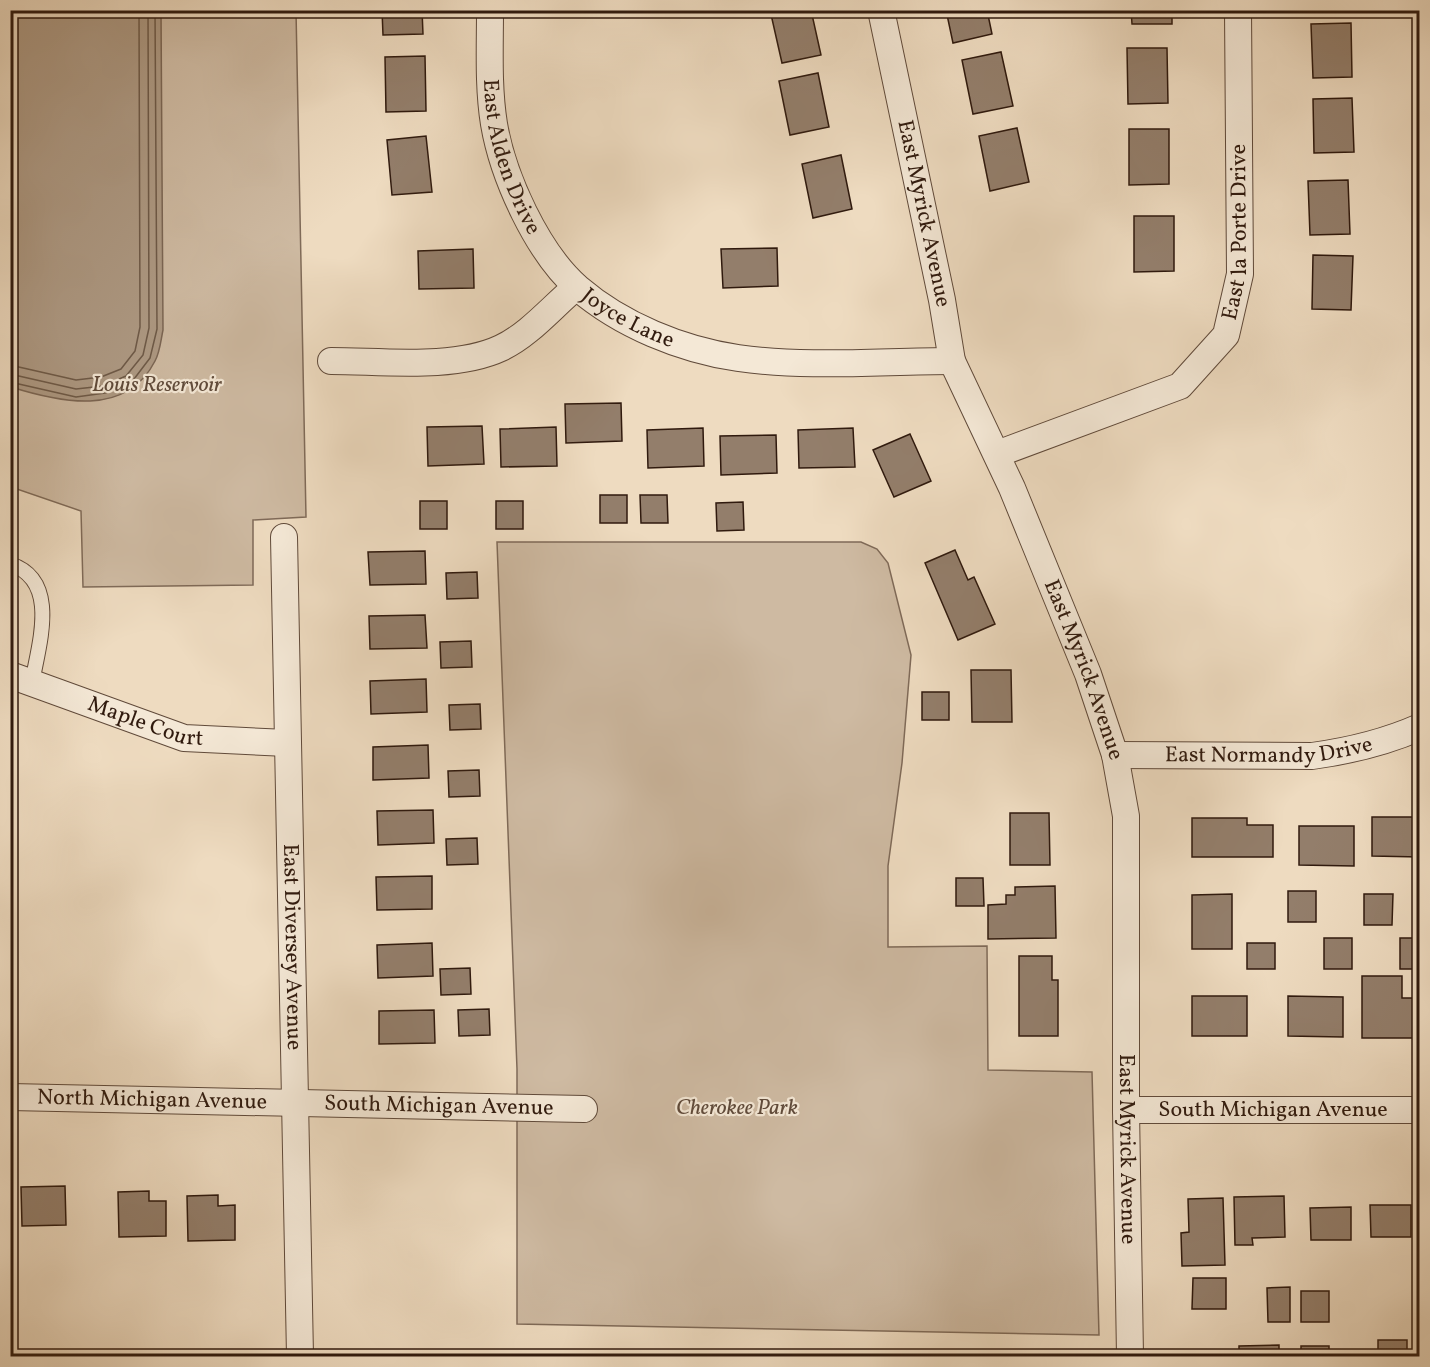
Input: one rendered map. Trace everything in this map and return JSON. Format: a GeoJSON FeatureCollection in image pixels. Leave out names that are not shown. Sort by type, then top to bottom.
{"type":"FeatureCollection","features":[{"type":"Feature","properties":{"kind":"street","name":"East Alden Drive"},"geometry":{"type":"LineString","coordinates":[[490,10],[494,123],[502,161],[531,224],[552,258],[576,286]]}},
{"type":"Feature","properties":{"kind":"street","name":"East Myrick Avenue"},"geometry":{"type":"LineString","coordinates":[[881,10],[942,300],[952,361],[997,454],[1088,674],[1115,755],[1126,816],[1126,1110],[1130,1356]]}},
{"type":"Feature","properties":{"kind":"street","name":"East la Porte Drive"},"geometry":{"type":"LineString","coordinates":[[997,454],[1180,386],[1226,335],[1240,274],[1238,10]]}},
{"type":"Feature","properties":{"kind":"street","name":"Joyce Lane"},"geometry":{"type":"LineString","coordinates":[[331,361],[454,361],[482,355],[502,348],[523,334],[576,286],[602,306],[645,330],[687,346],[738,358],[793,362],[952,361]]}},
{"type":"Feature","properties":{"kind":"street","name":"East Diversey Avenue"},"geometry":{"type":"LineString","coordinates":[[284,537],[300,1356]]}},
{"type":"Feature","properties":{"kind":"street","name":"Maple Court"},"geometry":{"type":"LineString","coordinates":[[21,679],[184,738],[287,743]]}},
{"type":"Feature","properties":{"kind":"street","name":"East Normandy Drive"},"geometry":{"type":"LineString","coordinates":[[1115,755],[1312,756],[1339,752],[1402,735],[1419,727]]}},
{"type":"Feature","properties":{"kind":"street","name":"North Michigan Avenue"},"geometry":{"type":"LineString","coordinates":[[10,1097],[294,1102]]}},
{"type":"Feature","properties":{"kind":"street","name":"South Michigan Avenue"},"geometry":{"type":"LineString","coordinates":[[294,1102],[584,1109]]}},
{"type":"Feature","properties":{"kind":"street","name":"South Michigan Avenue"},"geometry":{"type":"LineString","coordinates":[[1126,1110],[1419,1110]]}},
{"type":"Feature","properties":{"kind":"lane"},"geometry":{"type":"LineString","coordinates":[[10,564],[26,569],[40,589],[42,624],[21,679]]}},
{"type":"Feature","properties":{"kind":"green space","name":"Louis Reservoir"},"geometry":{"type":"Polygon","coordinates":[[[11,11],[296,11],[306,517],[253,520],[253,585],[83,587],[81,511],[11,487],[11,11]]]}},
{"type":"Feature","properties":{"kind":"green space","name":"Cherokee Park"},"geometry":{"type":"Polygon","coordinates":[[[497,542],[861,542],[877,549],[888,563],[911,655],[902,763],[888,866],[888,947],[987,946],[988,1070],[1092,1072],[1099,1335],[517,1324],[517,1069],[497,542]]]}},
{"type":"Feature","properties":{"kind":"water"},"geometry":{"type":"Polygon","coordinates":[[[10,11],[161,11],[163,330],[157,357],[142,379],[127,391],[109,398],[90,401],[70,400],[11,387],[10,11]]]}},
{"type":"Feature","properties":{"kind":"building"},"geometry":{"type":"Polygon","coordinates":[[[382,10],[422,10],[423,34],[383,35],[382,10]]]}},
{"type":"Feature","properties":{"kind":"building"},"geometry":{"type":"Polygon","coordinates":[[[770,10],[811,10],[821,55],[782,63],[770,10]]]}},
{"type":"Feature","properties":{"kind":"building"},"geometry":{"type":"Polygon","coordinates":[[[946,10],[987,10],[992,34],[953,43],[946,10]]]}},
{"type":"Feature","properties":{"kind":"building"},"geometry":{"type":"Polygon","coordinates":[[[1131,10],[1172,10],[1172,24],[1132,24],[1131,10]]]}},
{"type":"Feature","properties":{"kind":"building"},"geometry":{"type":"Polygon","coordinates":[[[1351,23],[1352,77],[1313,78],[1311,24],[1351,23]]]}},
{"type":"Feature","properties":{"kind":"building"},"geometry":{"type":"Polygon","coordinates":[[[1127,48],[1167,48],[1168,103],[1128,104],[1127,48]]]}},
{"type":"Feature","properties":{"kind":"building"},"geometry":{"type":"Polygon","coordinates":[[[1001,52],[1013,106],[973,114],[962,60],[1001,52]]]}},
{"type":"Feature","properties":{"kind":"building"},"geometry":{"type":"Polygon","coordinates":[[[425,56],[426,111],[386,112],[385,57],[425,56]]]}},
{"type":"Feature","properties":{"kind":"building"},"geometry":{"type":"Polygon","coordinates":[[[818,73],[829,127],[790,135],[779,81],[818,73]]]}},
{"type":"Feature","properties":{"kind":"building"},"geometry":{"type":"Polygon","coordinates":[[[1352,98],[1354,152],[1314,153],[1313,99],[1352,98]]]}},
{"type":"Feature","properties":{"kind":"building"},"geometry":{"type":"Polygon","coordinates":[[[1017,128],[1029,182],[990,191],[979,136],[1017,128]]]}},
{"type":"Feature","properties":{"kind":"building"},"geometry":{"type":"Polygon","coordinates":[[[1129,129],[1169,129],[1169,184],[1129,185],[1129,129]]]}},
{"type":"Feature","properties":{"kind":"building"},"geometry":{"type":"Polygon","coordinates":[[[426,136],[432,192],[392,195],[387,140],[426,136]]]}},
{"type":"Feature","properties":{"kind":"building"},"geometry":{"type":"Polygon","coordinates":[[[841,155],[852,209],[813,218],[802,164],[841,155]]]}},
{"type":"Feature","properties":{"kind":"building"},"geometry":{"type":"Polygon","coordinates":[[[1348,180],[1350,234],[1310,235],[1308,181],[1348,180]]]}},
{"type":"Feature","properties":{"kind":"building"},"geometry":{"type":"Polygon","coordinates":[[[1134,216],[1174,216],[1174,271],[1134,272],[1134,216]]]}},
{"type":"Feature","properties":{"kind":"building"},"geometry":{"type":"Polygon","coordinates":[[[777,248],[778,286],[723,288],[721,249],[777,248]]]}},
{"type":"Feature","properties":{"kind":"building"},"geometry":{"type":"Polygon","coordinates":[[[473,249],[474,288],[419,289],[418,251],[473,249]]]}},
{"type":"Feature","properties":{"kind":"building"},"geometry":{"type":"Polygon","coordinates":[[[1313,255],[1353,256],[1351,310],[1312,309],[1313,255]]]}},
{"type":"Feature","properties":{"kind":"building"},"geometry":{"type":"Polygon","coordinates":[[[621,403],[622,441],[566,443],[565,404],[621,403]]]}},
{"type":"Feature","properties":{"kind":"building"},"geometry":{"type":"Polygon","coordinates":[[[482,426],[484,464],[428,466],[427,427],[482,426]]]}},
{"type":"Feature","properties":{"kind":"building"},"geometry":{"type":"Polygon","coordinates":[[[556,427],[557,466],[501,467],[500,429],[556,427]]]}},
{"type":"Feature","properties":{"kind":"building"},"geometry":{"type":"Polygon","coordinates":[[[703,428],[704,466],[648,468],[647,430],[703,428]]]}},
{"type":"Feature","properties":{"kind":"building"},"geometry":{"type":"Polygon","coordinates":[[[853,428],[855,467],[799,468],[798,430],[853,428]]]}},
{"type":"Feature","properties":{"kind":"building"},"geometry":{"type":"Polygon","coordinates":[[[910,434],[931,481],[894,497],[873,450],[910,434]]]}},
{"type":"Feature","properties":{"kind":"building"},"geometry":{"type":"Polygon","coordinates":[[[776,435],[777,473],[721,475],[720,436],[776,435]]]}},
{"type":"Feature","properties":{"kind":"building"},"geometry":{"type":"Polygon","coordinates":[[[600,495],[627,495],[627,523],[600,523],[600,495]]]}},
{"type":"Feature","properties":{"kind":"building"},"geometry":{"type":"Polygon","coordinates":[[[640,495],[667,495],[668,523],[641,523],[640,495]]]}},
{"type":"Feature","properties":{"kind":"building"},"geometry":{"type":"Polygon","coordinates":[[[420,501],[447,501],[447,529],[420,529],[420,501]]]}},
{"type":"Feature","properties":{"kind":"building"},"geometry":{"type":"Polygon","coordinates":[[[496,501],[523,501],[523,529],[496,529],[496,501]]]}},
{"type":"Feature","properties":{"kind":"building"},"geometry":{"type":"Polygon","coordinates":[[[743,502],[744,530],[717,531],[716,503],[743,502]]]}},
{"type":"Feature","properties":{"kind":"building"},"geometry":{"type":"Polygon","coordinates":[[[955,550],[968,580],[974,577],[995,624],[958,640],[925,563],[955,550]]]}},
{"type":"Feature","properties":{"kind":"building"},"geometry":{"type":"Polygon","coordinates":[[[425,551],[426,584],[370,585],[368,552],[425,551]]]}},
{"type":"Feature","properties":{"kind":"building"},"geometry":{"type":"Polygon","coordinates":[[[477,572],[478,598],[447,599],[446,573],[477,572]]]}},
{"type":"Feature","properties":{"kind":"building"},"geometry":{"type":"Polygon","coordinates":[[[425,615],[427,648],[370,649],[369,616],[425,615]]]}},
{"type":"Feature","properties":{"kind":"building"},"geometry":{"type":"Polygon","coordinates":[[[471,641],[472,667],[441,668],[440,642],[471,641]]]}},
{"type":"Feature","properties":{"kind":"building"},"geometry":{"type":"Polygon","coordinates":[[[971,670],[1011,670],[1012,722],[972,722],[971,670]]]}},
{"type":"Feature","properties":{"kind":"building"},"geometry":{"type":"Polygon","coordinates":[[[426,679],[427,712],[371,714],[370,681],[426,679]]]}},
{"type":"Feature","properties":{"kind":"building"},"geometry":{"type":"Polygon","coordinates":[[[922,692],[949,692],[949,720],[922,720],[922,692]]]}},
{"type":"Feature","properties":{"kind":"building"},"geometry":{"type":"Polygon","coordinates":[[[480,704],[481,729],[450,730],[449,705],[480,704]]]}},
{"type":"Feature","properties":{"kind":"building"},"geometry":{"type":"Polygon","coordinates":[[[428,745],[429,778],[373,780],[373,747],[428,745]]]}},
{"type":"Feature","properties":{"kind":"building"},"geometry":{"type":"Polygon","coordinates":[[[479,770],[480,796],[449,797],[448,771],[479,770]]]}},
{"type":"Feature","properties":{"kind":"building"},"geometry":{"type":"Polygon","coordinates":[[[433,810],[434,843],[378,845],[377,811],[433,810]]]}},
{"type":"Feature","properties":{"kind":"building"},"geometry":{"type":"Polygon","coordinates":[[[1010,813],[1049,813],[1050,865],[1010,865],[1010,813]]]}},
{"type":"Feature","properties":{"kind":"building"},"geometry":{"type":"Polygon","coordinates":[[[1372,817],[1420,817],[1420,857],[1372,856],[1372,817]]]}},
{"type":"Feature","properties":{"kind":"building"},"geometry":{"type":"Polygon","coordinates":[[[1192,818],[1247,818],[1247,825],[1273,825],[1273,857],[1192,857],[1192,818]]]}},
{"type":"Feature","properties":{"kind":"building"},"geometry":{"type":"Polygon","coordinates":[[[1299,826],[1354,826],[1354,866],[1299,865],[1299,826]]]}},
{"type":"Feature","properties":{"kind":"building"},"geometry":{"type":"Polygon","coordinates":[[[477,838],[478,864],[447,865],[446,839],[477,838]]]}},
{"type":"Feature","properties":{"kind":"building"},"geometry":{"type":"Polygon","coordinates":[[[432,876],[432,909],[377,910],[376,877],[432,876]]]}},
{"type":"Feature","properties":{"kind":"building"},"geometry":{"type":"Polygon","coordinates":[[[956,878],[983,878],[984,906],[956,906],[956,878]]]}},
{"type":"Feature","properties":{"kind":"building"},"geometry":{"type":"Polygon","coordinates":[[[1055,886],[1056,938],[988,939],[988,905],[1006,904],[1006,895],[1015,895],[1015,887],[1055,886]]]}},
{"type":"Feature","properties":{"kind":"building"},"geometry":{"type":"Polygon","coordinates":[[[1288,891],[1316,891],[1316,922],[1288,922],[1288,891]]]}},
{"type":"Feature","properties":{"kind":"building"},"geometry":{"type":"Polygon","coordinates":[[[1232,894],[1232,949],[1192,949],[1192,895],[1232,894]]]}},
{"type":"Feature","properties":{"kind":"building"},"geometry":{"type":"Polygon","coordinates":[[[1364,894],[1393,894],[1392,925],[1364,925],[1364,894]]]}},
{"type":"Feature","properties":{"kind":"building"},"geometry":{"type":"Polygon","coordinates":[[[1324,938],[1352,938],[1352,969],[1324,969],[1324,938]]]}},
{"type":"Feature","properties":{"kind":"building"},"geometry":{"type":"Polygon","coordinates":[[[1400,938],[1420,938],[1420,969],[1400,969],[1400,938]]]}},
{"type":"Feature","properties":{"kind":"building"},"geometry":{"type":"Polygon","coordinates":[[[432,943],[433,976],[378,978],[377,945],[432,943]]]}},
{"type":"Feature","properties":{"kind":"building"},"geometry":{"type":"Polygon","coordinates":[[[1247,943],[1275,943],[1275,969],[1247,969],[1247,943]]]}},
{"type":"Feature","properties":{"kind":"building"},"geometry":{"type":"Polygon","coordinates":[[[1019,956],[1052,956],[1052,980],[1058,980],[1058,1036],[1019,1036],[1019,956]]]}},
{"type":"Feature","properties":{"kind":"building"},"geometry":{"type":"Polygon","coordinates":[[[470,968],[471,994],[441,995],[440,969],[470,968]]]}},
{"type":"Feature","properties":{"kind":"building"},"geometry":{"type":"Polygon","coordinates":[[[1362,976],[1402,976],[1402,998],[1419,998],[1419,1038],[1362,1038],[1362,976]]]}},
{"type":"Feature","properties":{"kind":"building"},"geometry":{"type":"Polygon","coordinates":[[[1192,996],[1247,996],[1247,1036],[1192,1036],[1192,996]]]}},
{"type":"Feature","properties":{"kind":"building"},"geometry":{"type":"Polygon","coordinates":[[[1288,996],[1343,997],[1343,1037],[1288,1036],[1288,996]]]}},
{"type":"Feature","properties":{"kind":"building"},"geometry":{"type":"Polygon","coordinates":[[[489,1009],[490,1035],[459,1036],[458,1010],[489,1009]]]}},
{"type":"Feature","properties":{"kind":"building"},"geometry":{"type":"Polygon","coordinates":[[[434,1010],[435,1043],[379,1044],[379,1011],[434,1010]]]}},
{"type":"Feature","properties":{"kind":"building"},"geometry":{"type":"Polygon","coordinates":[[[65,1186],[66,1225],[22,1226],[21,1187],[65,1186]]]}},
{"type":"Feature","properties":{"kind":"building"},"geometry":{"type":"Polygon","coordinates":[[[149,1191],[149,1201],[166,1201],[166,1236],[119,1237],[118,1192],[149,1191]]]}},
{"type":"Feature","properties":{"kind":"building"},"geometry":{"type":"Polygon","coordinates":[[[218,1195],[218,1206],[235,1205],[235,1240],[188,1241],[187,1196],[218,1195]]]}},
{"type":"Feature","properties":{"kind":"building"},"geometry":{"type":"Polygon","coordinates":[[[1284,1196],[1285,1237],[1252,1238],[1253,1245],[1235,1245],[1234,1197],[1284,1196]]]}},
{"type":"Feature","properties":{"kind":"building"},"geometry":{"type":"Polygon","coordinates":[[[1223,1198],[1225,1265],[1182,1266],[1181,1233],[1189,1232],[1188,1199],[1223,1198]]]}},
{"type":"Feature","properties":{"kind":"building"},"geometry":{"type":"Polygon","coordinates":[[[1370,1205],[1411,1205],[1411,1237],[1371,1237],[1370,1205]]]}},
{"type":"Feature","properties":{"kind":"building"},"geometry":{"type":"Polygon","coordinates":[[[1351,1207],[1351,1240],[1311,1240],[1310,1208],[1351,1207]]]}},
{"type":"Feature","properties":{"kind":"building"},"geometry":{"type":"Polygon","coordinates":[[[1193,1278],[1226,1278],[1226,1309],[1192,1309],[1193,1278]]]}},
{"type":"Feature","properties":{"kind":"building"},"geometry":{"type":"Polygon","coordinates":[[[1290,1287],[1290,1322],[1268,1322],[1267,1288],[1290,1287]]]}},
{"type":"Feature","properties":{"kind":"building"},"geometry":{"type":"Polygon","coordinates":[[[1301,1291],[1329,1291],[1329,1322],[1301,1322],[1301,1291]]]}},
{"type":"Feature","properties":{"kind":"building"},"geometry":{"type":"Polygon","coordinates":[[[1378,1340],[1407,1340],[1407,1356],[1378,1356],[1378,1340]]]}},
{"type":"Feature","properties":{"kind":"building"},"geometry":{"type":"Polygon","coordinates":[[[1279,1345],[1279,1356],[1239,1356],[1239,1346],[1279,1345]]]}},
{"type":"Feature","properties":{"kind":"building"},"geometry":{"type":"Polygon","coordinates":[[[1301,1346],[1329,1346],[1329,1356],[1301,1356],[1301,1346]]]}}]}
